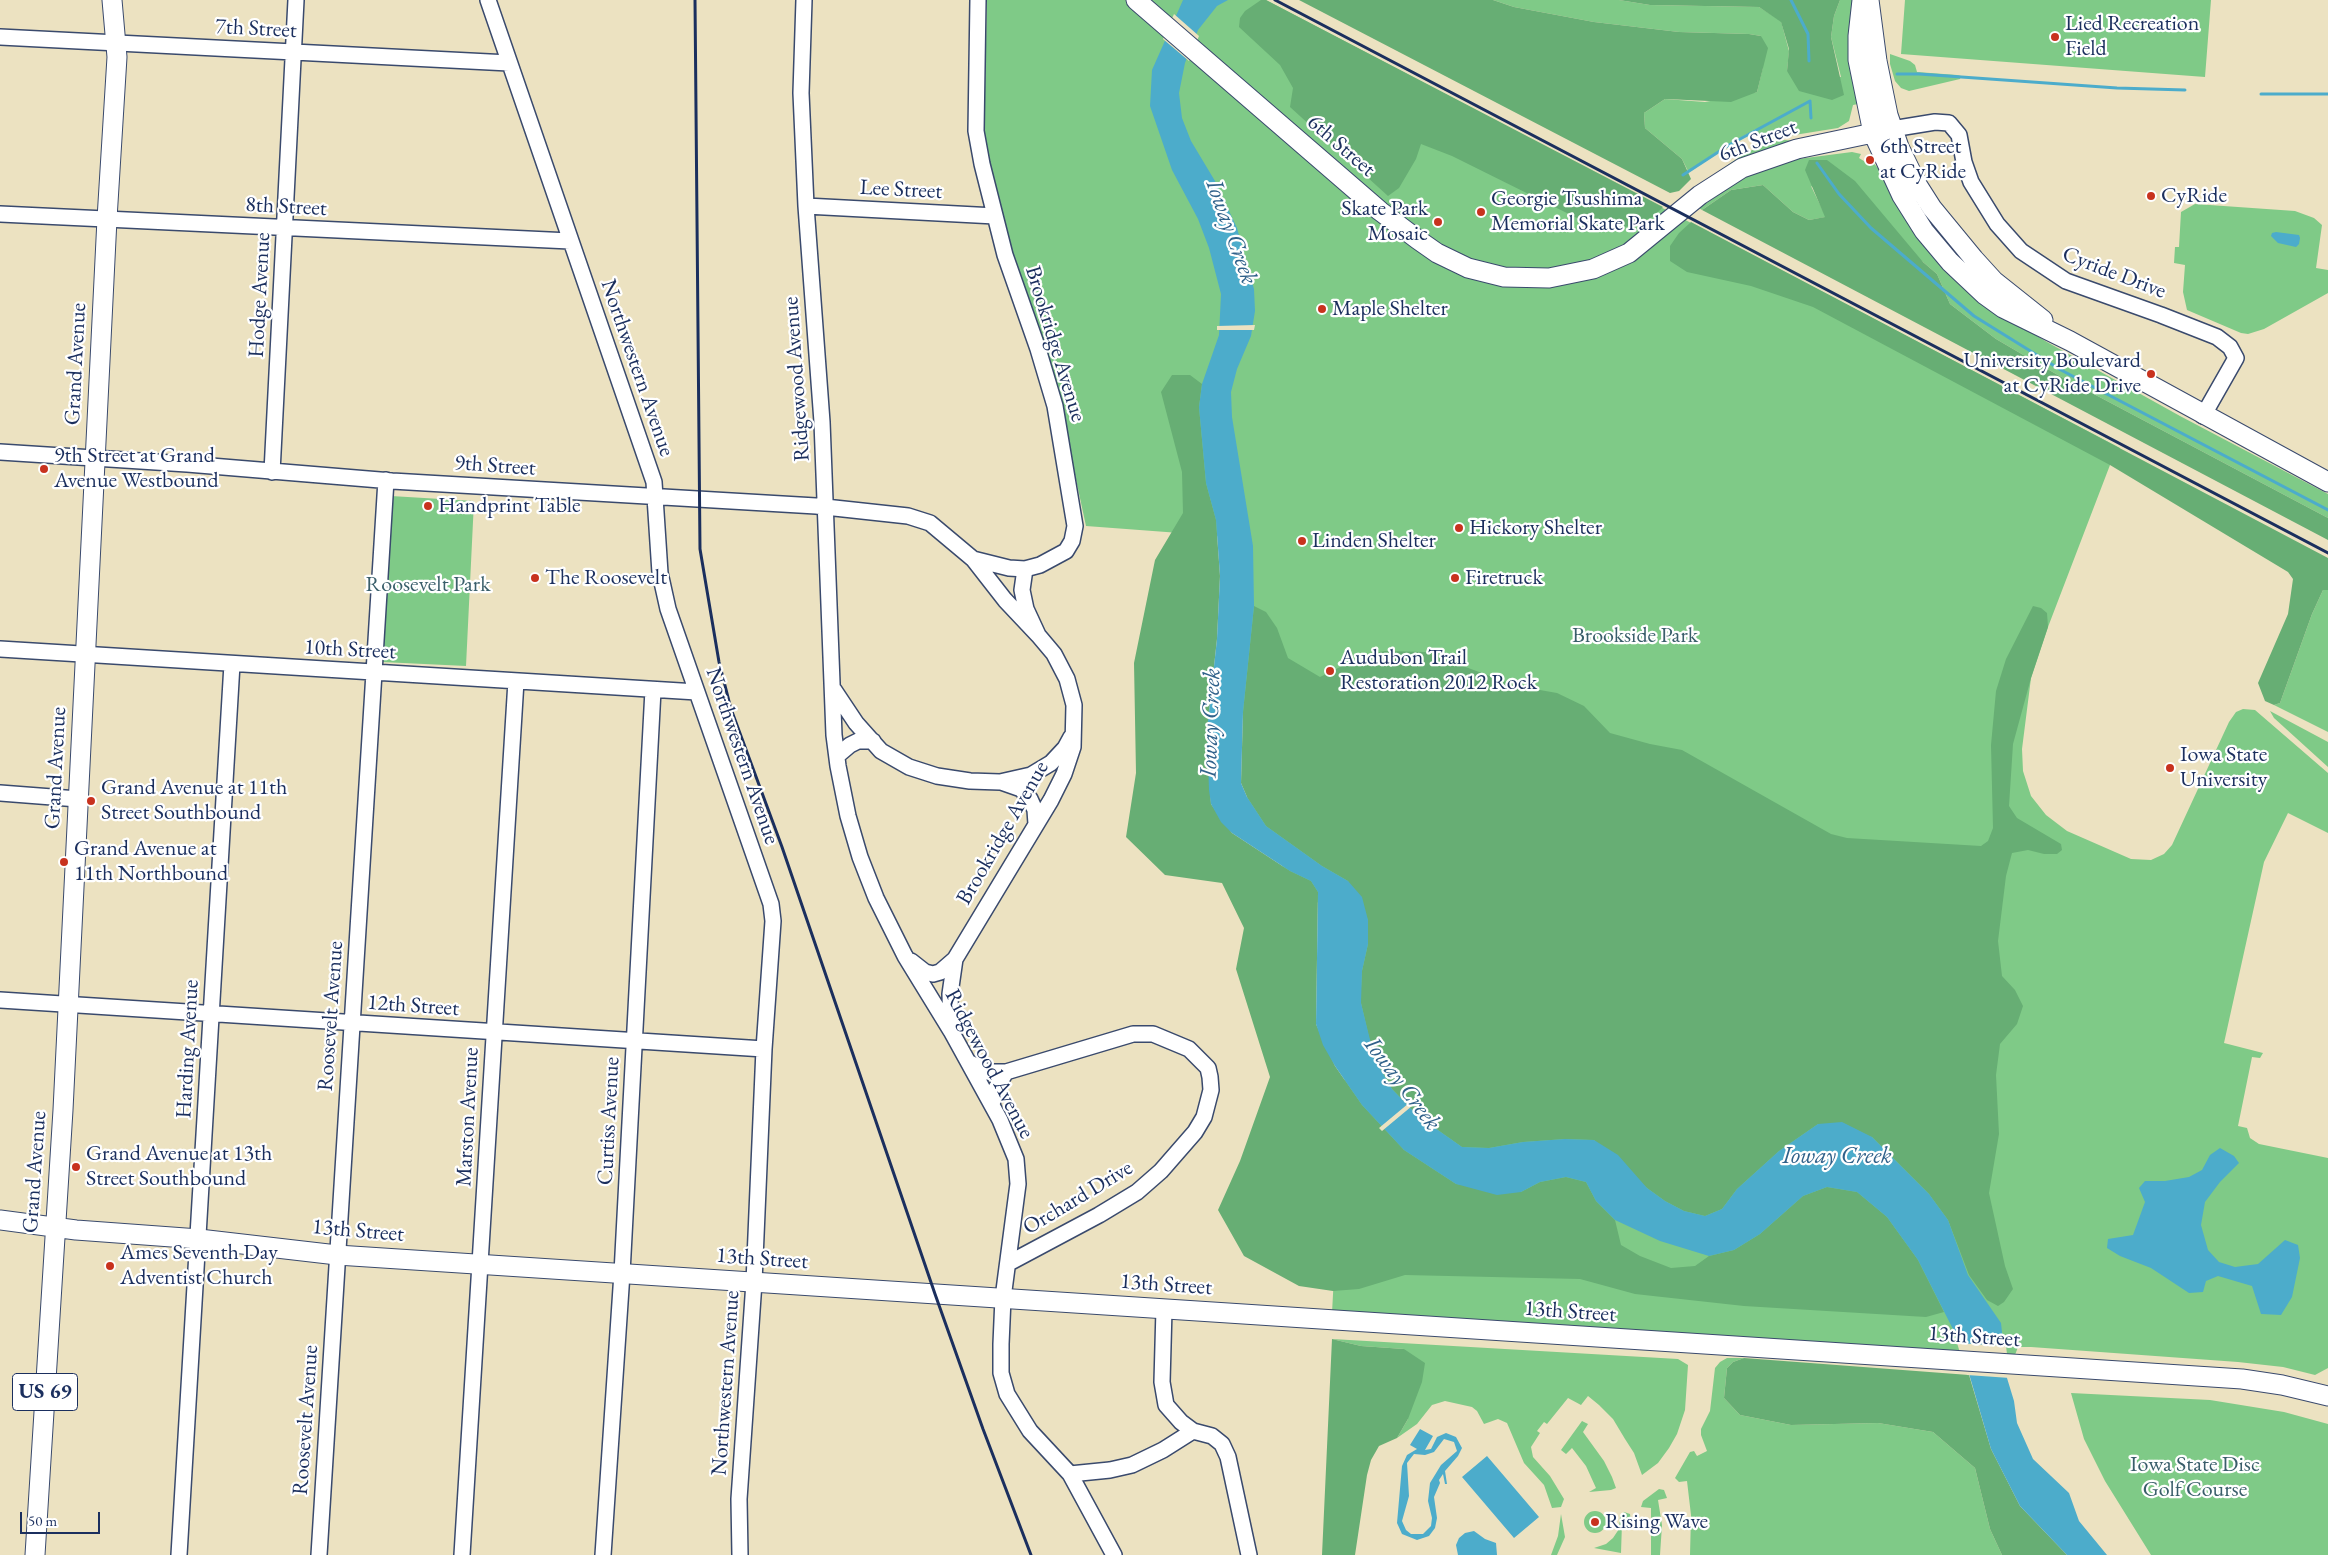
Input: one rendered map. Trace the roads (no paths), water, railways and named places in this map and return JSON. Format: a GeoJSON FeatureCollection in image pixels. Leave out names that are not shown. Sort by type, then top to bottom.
{"type":"FeatureCollection","features":[{"type":"Feature","properties":{"kind":"main road","name":"Grand Avenue"},"geometry":{"type":"LineString","coordinates":[[112,0],[113,28],[117,43]]}},
{"type":"Feature","properties":{"kind":"main road","name":"Grand Avenue"},"geometry":{"type":"LineString","coordinates":[[35,1555],[69,1005],[117,43],[122,29],[126,0]]}},
{"type":"Feature","properties":{"kind":"main road","name":"6th Street"},"geometry":{"type":"LineString","coordinates":[[1136,0],[1380,211],[1437,253],[1468,268],[1485,273],[1524,279],[1549,278],[1572,274],[1612,261],[1629,253],[1650,238],[1700,195],[1742,168],[1769,157],[1819,144],[1892,130]]}},
{"type":"Feature","properties":{"kind":"main road"},"geometry":{"type":"LineString","coordinates":[[1862,0],[1858,36],[1858,60],[1860,78],[1873,133],[1885,163],[1902,196],[1924,231],[1966,278],[2003,308],[2070,341],[2203,416],[2328,482]]}},
{"type":"Feature","properties":{"kind":"main road"},"geometry":{"type":"LineString","coordinates":[[1869,0],[1877,61],[1892,130],[1918,186],[1948,229],[1994,280],[2070,341]]}},
{"type":"Feature","properties":{"kind":"main road"},"geometry":{"type":"LineString","coordinates":[[1819,144],[1859,148],[1870,152],[1885,163]]}},
{"type":"Feature","properties":{"kind":"main road","name":"13th Street"},"geometry":{"type":"LineString","coordinates":[[0,1220],[55,1228],[199,1239],[337,1255],[2242,1379],[2282,1385],[2328,1396]]}},
{"type":"Feature","properties":{"kind":"street","name":"Hodge Avenue"},"geometry":{"type":"LineString","coordinates":[[272,472],[296,0]]}},
{"type":"Feature","properties":{"kind":"street","name":"Northwestern Avenue"},"geometry":{"type":"LineString","coordinates":[[488,0],[651,473],[656,497],[660,573],[668,609],[771,904],[772,922],[764,1049],[754,1282],[739,1499],[740,1555]]}},
{"type":"Feature","properties":{"kind":"street","name":"Ridgewood Avenue"},"geometry":{"type":"LineString","coordinates":[[804,0],[801,93],[806,206],[822,422],[837,756],[848,816],[860,857],[876,898],[905,956],[951,1031],[992,1105],[1016,1159],[1018,1176],[1016,1211],[1003,1298],[1002,1373],[1007,1394],[1030,1431],[1070,1474],[1114,1555]]}},
{"type":"Feature","properties":{"kind":"street","name":"Brookridge Avenue"},"geometry":{"type":"LineString","coordinates":[[905,956],[924,972],[933,974],[940,972],[955,959],[1064,774],[1073,747],[1074,705],[1067,680],[1054,654],[1038,635],[1026,609],[1022,590],[1025,568],[1040,565],[1066,552],[1072,541],[1075,526],[1055,406],[1038,349],[1005,255],[982,164],[976,131],[978,0]]}},
{"type":"Feature","properties":{"kind":"street","name":"7th Street"},"geometry":{"type":"LineString","coordinates":[[0,37],[509,63]]}},
{"type":"Feature","properties":{"kind":"street","name":"Cyride Drive"},"geometry":{"type":"LineString","coordinates":[[1892,130],[1935,122],[1949,123],[1959,135],[1964,162],[1971,182],[1997,224],[2021,251],[2066,281],[2161,314],[2217,337],[2230,347],[2236,358],[2203,416]]}},
{"type":"Feature","properties":{"kind":"street","name":"Lee Street"},"geometry":{"type":"LineString","coordinates":[[806,206],[995,216]]}},
{"type":"Feature","properties":{"kind":"street","name":"8th Street"},"geometry":{"type":"LineString","coordinates":[[0,214],[570,241]]}},
{"type":"Feature","properties":{"kind":"street","name":"9th Street"},"geometry":{"type":"LineString","coordinates":[[0,452],[187,464],[386,480],[826,507],[908,516],[930,523],[973,559],[1005,600],[1038,635]]}},
{"type":"Feature","properties":{"kind":"street","name":"Roosevelt Avenue"},"geometry":{"type":"LineString","coordinates":[[319,1555],[386,480]]}},
{"type":"Feature","properties":{"kind":"street","name":"9th Street"},"geometry":{"type":"LineString","coordinates":[[973,559],[989,564],[1025,568]]}},
{"type":"Feature","properties":{"kind":"street","name":"10th Street"},"geometry":{"type":"LineString","coordinates":[[0,649],[86,656],[697,692]]}},
{"type":"Feature","properties":{"kind":"street","name":"Harding Avenue"},"geometry":{"type":"LineString","coordinates":[[179,1555],[232,664]]}},
{"type":"Feature","properties":{"kind":"street","name":"Marston Avenue"},"geometry":{"type":"LineString","coordinates":[[462,1555],[516,681]]}},
{"type":"Feature","properties":{"kind":"street","name":"Curtiss Avenue"},"geometry":{"type":"LineString","coordinates":[[603,1555],[622,1273],[653,690]]}},
{"type":"Feature","properties":{"kind":"street"},"geometry":{"type":"LineString","coordinates":[[834,690],[856,723],[881,751],[909,766],[937,776],[970,781],[1000,782],[1031,775],[1051,763],[1065,748],[1074,732]]}},
{"type":"Feature","properties":{"kind":"street"},"geometry":{"type":"LineString","coordinates":[[837,756],[850,744],[873,741]]}},
{"type":"Feature","properties":{"kind":"street"},"geometry":{"type":"LineString","coordinates":[[1000,782],[1021,789],[1030,799],[1035,810],[1036,824]]}},
{"type":"Feature","properties":{"kind":"street"},"geometry":{"type":"LineString","coordinates":[[0,793],[78,799]]}},
{"type":"Feature","properties":{"kind":"street","name":"Brookridge Avenue"},"geometry":{"type":"LineString","coordinates":[[951,1031],[950,994],[955,959]]}},
{"type":"Feature","properties":{"kind":"street","name":"12th Street"},"geometry":{"type":"LineString","coordinates":[[0,1000],[764,1049]]}},
{"type":"Feature","properties":{"kind":"street","name":"Orchard Drive"},"geometry":{"type":"LineString","coordinates":[[968,1062],[987,1072],[1006,1072],[1118,1037],[1132,1034],[1152,1034],[1189,1049],[1208,1068],[1210,1090],[1204,1117],[1195,1132],[1161,1171],[1137,1192],[1099,1215],[1009,1263]]}},
{"type":"Feature","properties":{"kind":"street"},"geometry":{"type":"LineString","coordinates":[[992,1105],[995,1090],[1006,1072]]}},
{"type":"Feature","properties":{"kind":"street"},"geometry":{"type":"LineString","coordinates":[[1164,1309],[1162,1382],[1166,1405],[1181,1422],[1194,1431],[1212,1436],[1222,1444],[1228,1457],[1249,1555]]}},
{"type":"Feature","properties":{"kind":"street"},"geometry":{"type":"LineString","coordinates":[[1070,1474],[1110,1470],[1132,1465],[1163,1450],[1194,1431]]}},
{"type":"Feature","properties":{"kind":"water","name":"Ioway Creek"},"geometry":{"type":"Polygon","coordinates":[[[1183,0],[1228,0],[1217,6],[1198,30],[1185,63],[1179,93],[1182,118],[1191,141],[1215,181],[1237,228],[1254,289],[1255,311],[1251,336],[1237,369],[1231,392],[1232,417],[1253,546],[1254,606],[1243,712],[1241,783],[1247,797],[1266,826],[1322,866],[1348,881],[1362,897],[1368,920],[1368,944],[1362,971],[1361,1003],[1375,1060],[1392,1089],[1418,1116],[1462,1147],[1489,1148],[1523,1142],[1565,1139],[1594,1140],[1618,1155],[1647,1188],[1665,1201],[1684,1211],[1705,1216],[1722,1209],[1737,1189],[1779,1151],[1818,1124],[1842,1122],[1872,1137],[1929,1194],[1948,1220],[1968,1275],[2001,1323],[2007,1378],[2014,1401],[2017,1423],[2033,1459],[2069,1493],[2079,1521],[2107,1555],[2067,1555],[2020,1506],[1991,1449],[1960,1343],[1918,1260],[1887,1217],[1857,1192],[1827,1187],[1803,1196],[1760,1234],[1734,1250],[1709,1256],[1660,1241],[1615,1220],[1596,1201],[1586,1182],[1566,1177],[1540,1182],[1521,1192],[1497,1195],[1456,1184],[1404,1150],[1362,1105],[1335,1066],[1323,1045],[1316,1024],[1318,892],[1311,881],[1290,871],[1232,833],[1221,822],[1211,804],[1209,790],[1207,730],[1217,639],[1220,576],[1216,520],[1206,483],[1199,407],[1202,384],[1219,335],[1221,294],[1209,248],[1198,219],[1172,170],[1150,106],[1152,70],[1183,0]]]}},
{"type":"Feature","properties":{"kind":"water"},"geometry":{"type":"Polygon","coordinates":[[[2272,233],[2299,235],[2299,244],[2296,247],[2278,243],[2271,236],[2272,233]]]}},
{"type":"Feature","properties":{"kind":"water"},"geometry":{"type":"Polygon","coordinates":[[[2220,1148],[2234,1156],[2239,1163],[2220,1182],[2205,1202],[2201,1225],[2208,1250],[2219,1262],[2235,1267],[2258,1264],[2285,1240],[2298,1245],[2300,1258],[2292,1297],[2281,1315],[2261,1314],[2252,1286],[2218,1276],[2206,1281],[2203,1292],[2189,1293],[2151,1268],[2120,1256],[2107,1248],[2108,1239],[2133,1235],[2145,1202],[2139,1188],[2145,1181],[2165,1181],[2189,1177],[2202,1170],[2210,1155],[2220,1148]]]}},
{"type":"Feature","properties":{"kind":"water"},"geometry":{"type":"Polygon","coordinates":[[[1420,1429],[1433,1436],[1425,1450],[1431,1449],[1437,1437],[1446,1433],[1456,1437],[1462,1448],[1458,1456],[1445,1471],[1447,1484],[1445,1484],[1443,1474],[1439,1480],[1440,1483],[1434,1497],[1437,1518],[1435,1528],[1429,1536],[1417,1540],[1402,1534],[1397,1523],[1402,1466],[1407,1455],[1417,1449],[1410,1445],[1420,1429]],[[1444,1439],[1434,1452],[1425,1455],[1414,1454],[1407,1463],[1409,1496],[1402,1521],[1406,1530],[1411,1534],[1423,1534],[1431,1526],[1432,1518],[1428,1501],[1430,1483],[1441,1465],[1457,1451],[1454,1442],[1444,1439]]]}},
{"type":"Feature","properties":{"kind":"water"},"geometry":{"type":"Polygon","coordinates":[[[1487,1456],[1539,1517],[1514,1538],[1462,1477],[1487,1456]]]}},
{"type":"Feature","properties":{"kind":"water"},"geometry":{"type":"Polygon","coordinates":[[[1474,1531],[1485,1539],[1496,1543],[1497,1555],[1458,1555],[1456,1545],[1459,1538],[1465,1533],[1474,1531]]]}},
{"type":"Feature","properties":{"kind":"waterway"},"geometry":{"type":"LineString","coordinates":[[1791,0],[1808,34],[1809,61]]}},
{"type":"Feature","properties":{"kind":"waterway"},"geometry":{"type":"LineString","coordinates":[[1897,74],[2117,88],[2185,90]]}},
{"type":"Feature","properties":{"kind":"waterway"},"geometry":{"type":"LineString","coordinates":[[2261,94],[2328,94]]}},
{"type":"Feature","properties":{"kind":"waterway"},"geometry":{"type":"LineString","coordinates":[[1683,175],[1729,145],[1810,101],[1811,118]]}},
{"type":"Feature","properties":{"kind":"waterway"},"geometry":{"type":"LineString","coordinates":[[1817,163],[1839,194],[1871,228],[1974,316],[2061,370],[2328,510]]}},
{"type":"Feature","properties":{"kind":"railway"},"geometry":{"type":"LineString","coordinates":[[695,0],[700,549],[719,662],[731,709],[782,847],[935,1294],[983,1429],[1031,1555]]}},
{"type":"Feature","properties":{"kind":"railway"},"geometry":{"type":"LineString","coordinates":[[1275,0],[2328,553]]}},
{"type":"Feature","properties":{"kind":"place","name":"Lied Recreation Field"},"geometry":{"type":"Point","coordinates":[2055,37]}},
{"type":"Feature","properties":{"kind":"place","name":"6th Street at CyRide"},"geometry":{"type":"Point","coordinates":[1870,160]}},
{"type":"Feature","properties":{"kind":"place","name":"CyRide"},"geometry":{"type":"Point","coordinates":[2151,196]}},
{"type":"Feature","properties":{"kind":"place","name":"Georgie Tsushima Memorial Skate Park"},"geometry":{"type":"Point","coordinates":[1481,212]}},
{"type":"Feature","properties":{"kind":"place","name":"Skate Park Mosaic"},"geometry":{"type":"Point","coordinates":[1438,222]}},
{"type":"Feature","properties":{"kind":"place","name":"Maple Shelter"},"geometry":{"type":"Point","coordinates":[1322,309]}},
{"type":"Feature","properties":{"kind":"place","name":"University Boulevard at CyRide Drive"},"geometry":{"type":"Point","coordinates":[2151,374]}},
{"type":"Feature","properties":{"kind":"place","name":"9th Street at Grand Avenue Westbound"},"geometry":{"type":"Point","coordinates":[44,469]}},
{"type":"Feature","properties":{"kind":"place","name":"Handprint Table"},"geometry":{"type":"Point","coordinates":[428,506]}},
{"type":"Feature","properties":{"kind":"place","name":"Hickory Shelter"},"geometry":{"type":"Point","coordinates":[1459,528]}},
{"type":"Feature","properties":{"kind":"place","name":"Linden Shelter"},"geometry":{"type":"Point","coordinates":[1302,541]}},
{"type":"Feature","properties":{"kind":"place","name":"The Roosevelt"},"geometry":{"type":"Point","coordinates":[535,578]}},
{"type":"Feature","properties":{"kind":"place","name":"Firetruck"},"geometry":{"type":"Point","coordinates":[1455,578]}},
{"type":"Feature","properties":{"kind":"place","name":"Audubon Trail Restoration 2012 Rock"},"geometry":{"type":"Point","coordinates":[1330,671]}},
{"type":"Feature","properties":{"kind":"place","name":"Iowa State University"},"geometry":{"type":"Point","coordinates":[2170,768]}},
{"type":"Feature","properties":{"kind":"place","name":"Grand Avenue at 11th Street Southbound"},"geometry":{"type":"Point","coordinates":[91,801]}},
{"type":"Feature","properties":{"kind":"place","name":"Grand Avenue at 11th Northbound"},"geometry":{"type":"Point","coordinates":[64,862]}},
{"type":"Feature","properties":{"kind":"place","name":"Grand Avenue at 13th Street Southbound"},"geometry":{"type":"Point","coordinates":[76,1167]}},
{"type":"Feature","properties":{"kind":"place","name":"Ames Seventh Day Adventist Church"},"geometry":{"type":"Point","coordinates":[110,1266]}},
{"type":"Feature","properties":{"kind":"place","name":"Rising Wave"},"geometry":{"type":"Point","coordinates":[1595,1522]}},
{"type":"Feature","properties":{"kind":"park label","name":"Roosevelt Park"},"geometry":{"type":"Point","coordinates":[428,585]}},
{"type":"Feature","properties":{"kind":"park label","name":"Brookside Park"},"geometry":{"type":"Point","coordinates":[1635,636]}},
{"type":"Feature","properties":{"kind":"park label","name":"Iowa State Disc Golf Course"},"geometry":{"type":"Point","coordinates":[2195,1478]}}]}
